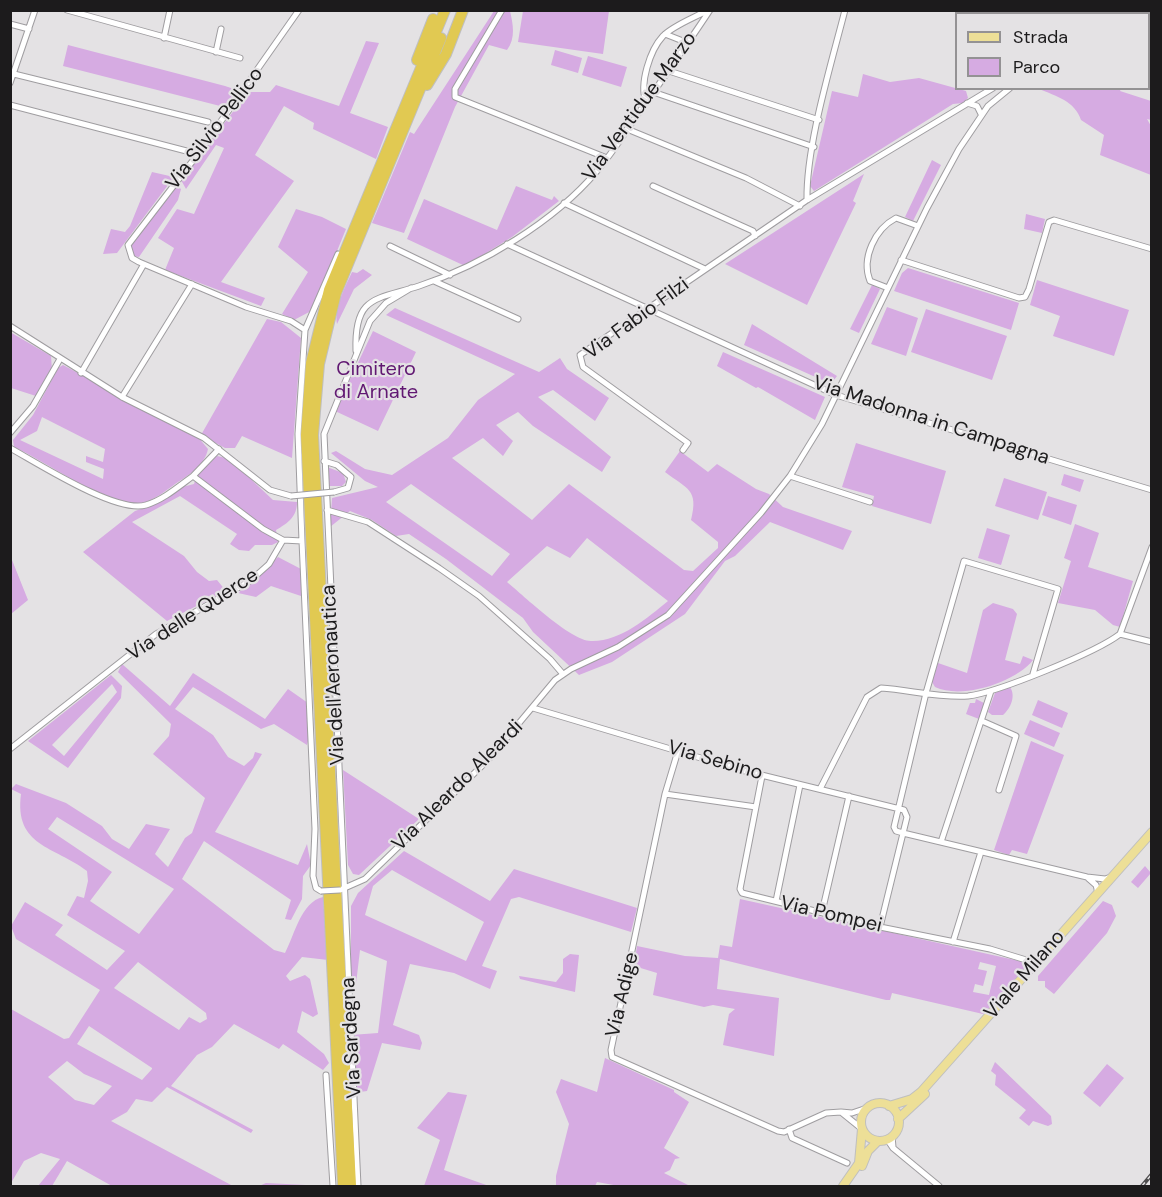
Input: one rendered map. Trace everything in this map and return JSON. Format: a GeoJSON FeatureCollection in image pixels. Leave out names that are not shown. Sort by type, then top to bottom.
{"type":"FeatureCollection","features":[{"type":"Feature","properties":{"kind":"highway"},"geometry":{"type":"LineString","coordinates":[[409,107],[422,44],[437,10]]}},
{"type":"Feature","properties":{"kind":"highway"},"geometry":{"type":"LineString","coordinates":[[351,1186],[314,435],[315,401],[318,364],[336,293],[445,10]]}},
{"type":"Feature","properties":{"kind":"highway"},"geometry":{"type":"LineString","coordinates":[[343,1186],[307,458],[307,401],[315,344],[329,290],[453,10]]}},
{"type":"Feature","properties":{"kind":"highway"},"geometry":{"type":"LineString","coordinates":[[409,107],[446,54],[463,10]]}},
{"type":"Feature","properties":{"kind":"main road","name":"Viale Milano"},"geometry":{"type":"LineString","coordinates":[[890,1106],[912,1099],[921,1092],[1152,832]]}},
{"type":"Feature","properties":{"kind":"main road","name":"Viale Milano"},"geometry":{"type":"LineString","coordinates":[[898,1119],[939,1081],[1152,837]]}},
{"type":"Feature","properties":{"kind":"main road"},"geometry":{"type":"LineString","coordinates":[[843,1186],[859,1163],[861,1118],[867,1107],[878,1103],[890,1106],[898,1119],[896,1131],[868,1151],[861,1169],[849,1186]]}},
{"type":"Feature","properties":{"kind":"main road"},"geometry":{"type":"LineString","coordinates":[[862,1129],[868,1137],[886,1139]]}},
{"type":"Feature","properties":{"kind":"street"},"geometry":{"type":"LineString","coordinates":[[10,83],[35,10]]}},
{"type":"Feature","properties":{"kind":"street"},"geometry":{"type":"LineString","coordinates":[[67,10],[240,58]]}},
{"type":"Feature","properties":{"kind":"street"},"geometry":{"type":"LineString","coordinates":[[164,38],[170,10]]}},
{"type":"Feature","properties":{"kind":"street","name":"Via Silvio Pellico"},"geometry":{"type":"LineString","coordinates":[[144,264],[132,258],[128,245],[198,154],[299,10]]}},
{"type":"Feature","properties":{"kind":"street"},"geometry":{"type":"LineString","coordinates":[[502,10],[455,89],[455,97],[607,158]]}},
{"type":"Feature","properties":{"kind":"street"},"geometry":{"type":"LineString","coordinates":[[646,102],[642,92],[657,45],[665,34],[709,10]]}},
{"type":"Feature","properties":{"kind":"street","name":"Via Ventidue Marzo"},"geometry":{"type":"LineString","coordinates":[[356,352],[355,331],[368,304],[381,295],[434,281],[474,264],[507,244],[564,203],[607,158],[709,10]]}},
{"type":"Feature","properties":{"kind":"street"},"geometry":{"type":"LineString","coordinates":[[807,200],[807,186],[819,120],[845,10]]}},
{"type":"Feature","properties":{"kind":"street"},"geometry":{"type":"LineString","coordinates":[[1135,10],[1143,12]]}},
{"type":"Feature","properties":{"kind":"street"},"geometry":{"type":"LineString","coordinates":[[10,24],[29,29]]}},
{"type":"Feature","properties":{"kind":"street"},"geometry":{"type":"LineString","coordinates":[[216,52],[221,29]]}},
{"type":"Feature","properties":{"kind":"street"},"geometry":{"type":"LineString","coordinates":[[665,34],[688,43]]}},
{"type":"Feature","properties":{"kind":"street"},"geometry":{"type":"LineString","coordinates":[[13,71],[208,122]]}},
{"type":"Feature","properties":{"kind":"street"},"geometry":{"type":"LineString","coordinates":[[669,71],[819,120]]}},
{"type":"Feature","properties":{"kind":"street","name":"Via Fabio Filzi"},"geometry":{"type":"LineString","coordinates":[[683,450],[688,443],[581,365],[580,355],[807,200],[989,90]]}},
{"type":"Feature","properties":{"kind":"street","name":"Via Aleardo Aleardi"},"geometry":{"type":"LineString","coordinates":[[343,890],[365,879],[489,759],[562,673],[618,647],[668,615],[761,513],[790,476],[822,424],[950,163],[983,112],[1008,90]]}},
{"type":"Feature","properties":{"kind":"street"},"geometry":{"type":"LineString","coordinates":[[653,92],[814,147]]}},
{"type":"Feature","properties":{"kind":"street"},"geometry":{"type":"LineString","coordinates":[[977,106],[980,95]]}},
{"type":"Feature","properties":{"kind":"street"},"geometry":{"type":"LineString","coordinates":[[980,95],[983,112]]}},
{"type":"Feature","properties":{"kind":"street"},"geometry":{"type":"LineString","coordinates":[[967,103],[977,106],[983,112]]}},
{"type":"Feature","properties":{"kind":"street"},"geometry":{"type":"LineString","coordinates":[[10,105],[198,154]]}},
{"type":"Feature","properties":{"kind":"street"},"geometry":{"type":"LineString","coordinates":[[627,129],[746,178],[800,206]]}},
{"type":"Feature","properties":{"kind":"street"},"geometry":{"type":"LineString","coordinates":[[654,186],[753,231],[755,236]]}},
{"type":"Feature","properties":{"kind":"street"},"geometry":{"type":"LineString","coordinates":[[564,203],[705,269]]}},
{"type":"Feature","properties":{"kind":"street"},"geometry":{"type":"LineString","coordinates":[[888,288],[870,281],[867,260],[873,244],[884,228],[896,218],[918,226]]}},
{"type":"Feature","properties":{"kind":"street"},"geometry":{"type":"LineString","coordinates":[[902,260],[1019,298],[1025,297],[1029,289],[1049,222],[1054,220],[1152,249]]}},
{"type":"Feature","properties":{"kind":"street","name":"Via Madonna in Campagna"},"geometry":{"type":"LineString","coordinates":[[507,244],[836,394],[1152,490]]}},
{"type":"Feature","properties":{"kind":"street"},"geometry":{"type":"LineString","coordinates":[[390,246],[450,275]]}},
{"type":"Feature","properties":{"kind":"street"},"geometry":{"type":"LineString","coordinates":[[338,254],[305,330],[298,434],[315,829],[313,876],[316,888],[321,891],[343,890]]}},
{"type":"Feature","properties":{"kind":"street"},"geometry":{"type":"LineString","coordinates":[[81,373],[144,264],[291,321],[305,330]]}},
{"type":"Feature","properties":{"kind":"street"},"geometry":{"type":"LineString","coordinates":[[434,281],[518,320]]}},
{"type":"Feature","properties":{"kind":"street"},"geometry":{"type":"LineString","coordinates":[[122,397],[192,284]]}},
{"type":"Feature","properties":{"kind":"street","name":"Via Ventidue Marzo"},"geometry":{"type":"LineString","coordinates":[[324,461],[324,434],[356,352],[377,312],[411,288]]}},
{"type":"Feature","properties":{"kind":"street"},"geometry":{"type":"LineString","coordinates":[[10,326],[81,373],[219,449],[270,490],[291,496],[334,492],[348,488],[351,477],[337,465],[324,461]]}},
{"type":"Feature","properties":{"kind":"street"},"geometry":{"type":"LineString","coordinates":[[10,433],[33,406],[60,359]]}},
{"type":"Feature","properties":{"kind":"street"},"geometry":{"type":"LineString","coordinates":[[10,448],[122,506],[146,505],[160,499],[193,476],[219,449]]}},
{"type":"Feature","properties":{"kind":"street","name":"Via dell'Aeronautica"},"geometry":{"type":"LineString","coordinates":[[324,461],[343,890]]}},
{"type":"Feature","properties":{"kind":"street"},"geometry":{"type":"LineString","coordinates":[[193,476],[214,495],[283,540],[302,541]]}},
{"type":"Feature","properties":{"kind":"street"},"geometry":{"type":"LineString","coordinates":[[790,476],[870,502]]}},
{"type":"Feature","properties":{"kind":"street"},"geometry":{"type":"LineString","coordinates":[[327,510],[368,522],[447,573],[479,596],[550,659],[562,673]]}},
{"type":"Feature","properties":{"kind":"street","name":"Via delle Querce"},"geometry":{"type":"LineString","coordinates":[[10,749],[156,634],[250,581],[269,564],[283,540]]}},
{"type":"Feature","properties":{"kind":"street"},"geometry":{"type":"LineString","coordinates":[[820,789],[867,697],[881,688],[967,696],[991,691],[1110,642],[1120,634],[1152,547]]}},
{"type":"Feature","properties":{"kind":"street"},"geometry":{"type":"LineString","coordinates":[[1034,674],[1058,589],[963,561],[926,693],[894,827],[896,831],[903,833],[1087,877],[1105,879],[1112,876]]}},
{"type":"Feature","properties":{"kind":"street"},"geometry":{"type":"LineString","coordinates":[[1120,634],[1152,642]]}},
{"type":"Feature","properties":{"kind":"street"},"geometry":{"type":"LineString","coordinates":[[941,842],[991,691]]}},
{"type":"Feature","properties":{"kind":"street","name":"Via Sebino"},"geometry":{"type":"LineString","coordinates":[[533,708],[762,776],[899,807]]}},
{"type":"Feature","properties":{"kind":"street"},"geometry":{"type":"LineString","coordinates":[[982,721],[1016,736],[999,790]]}},
{"type":"Feature","properties":{"kind":"street","name":"Via Adige"},"geometry":{"type":"LineString","coordinates":[[678,751],[665,794],[611,1050],[612,1056],[772,1130],[781,1132],[789,1130]]}},
{"type":"Feature","properties":{"kind":"street","name":"Via Pompei"},"geometry":{"type":"LineString","coordinates":[[762,776],[740,889],[746,895],[880,927],[993,950],[1036,963]]}},
{"type":"Feature","properties":{"kind":"street"},"geometry":{"type":"LineString","coordinates":[[776,901],[800,784]]}},
{"type":"Feature","properties":{"kind":"street"},"geometry":{"type":"LineString","coordinates":[[665,794],[756,807]]}},
{"type":"Feature","properties":{"kind":"street"},"geometry":{"type":"LineString","coordinates":[[822,912],[849,796]]}},
{"type":"Feature","properties":{"kind":"street"},"geometry":{"type":"LineString","coordinates":[[880,927],[907,817],[904,810],[899,807]]}},
{"type":"Feature","properties":{"kind":"street"},"geometry":{"type":"LineString","coordinates":[[953,942],[981,852]]}},
{"type":"Feature","properties":{"kind":"street"},"geometry":{"type":"LineString","coordinates":[[1087,877],[1096,885],[1098,893]]}},
{"type":"Feature","properties":{"kind":"street","name":"Via Sardegna"},"geometry":{"type":"LineString","coordinates":[[343,890],[358,1186]]}},
{"type":"Feature","properties":{"kind":"street"},"geometry":{"type":"LineString","coordinates":[[327,1075],[333,1186]]}},
{"type":"Feature","properties":{"kind":"street"},"geometry":{"type":"LineString","coordinates":[[847,1163],[792,1138],[789,1130],[826,1113],[852,1113],[867,1107]]}},
{"type":"Feature","properties":{"kind":"street"},"geometry":{"type":"LineString","coordinates":[[841,1112],[862,1129]]}},
{"type":"Feature","properties":{"kind":"street"},"geometry":{"type":"LineString","coordinates":[[886,1139],[893,1148],[939,1186]]}},
{"type":"Feature","properties":{"kind":"green space"},"geometry":{"type":"Polygon","coordinates":[[[494,11],[510,11],[512,41],[507,50],[489,45],[455,107],[404,233],[372,223],[410,132],[414,134],[494,11]]]}},
{"type":"Feature","properties":{"kind":"green space"},"geometry":{"type":"Polygon","coordinates":[[[523,11],[609,11],[603,54],[518,42],[523,11]]]}},
{"type":"Feature","properties":{"kind":"green space"},"geometry":{"type":"Polygon","coordinates":[[[366,41],[379,43],[350,113],[388,127],[376,159],[313,129],[314,123],[284,106],[255,155],[294,181],[221,282],[265,298],[261,306],[165,270],[174,248],[158,238],[177,209],[194,214],[224,148],[216,145],[186,189],[181,180],[248,92],[270,92],[276,85],[339,106],[366,41]]]}},
{"type":"Feature","properties":{"kind":"green space"},"geometry":{"type":"Polygon","coordinates":[[[68,45],[240,91],[228,108],[63,66],[68,45]]]}},
{"type":"Feature","properties":{"kind":"green space"},"geometry":{"type":"Polygon","coordinates":[[[555,50],[582,58],[578,73],[551,65],[555,50]]]}},
{"type":"Feature","properties":{"kind":"green space"},"geometry":{"type":"Polygon","coordinates":[[[588,56],[627,67],[621,87],[582,75],[588,56]]]}},
{"type":"Feature","properties":{"kind":"green space"},"geometry":{"type":"Polygon","coordinates":[[[863,74],[890,82],[919,78],[955,88],[955,90],[966,91],[968,98],[963,103],[953,104],[814,191],[810,186],[832,91],[858,97],[863,74]]]}},
{"type":"Feature","properties":{"kind":"green space"},"geometry":{"type":"Polygon","coordinates":[[[1041,90],[1120,90],[1151,101],[1151,120],[1147,119],[1151,126],[1151,175],[1100,155],[1104,135],[1081,120],[1070,104],[1041,90]]]}},
{"type":"Feature","properties":{"kind":"green space"},"geometry":{"type":"Polygon","coordinates":[[[932,160],[941,165],[913,221],[905,217],[932,160]]]}},
{"type":"Feature","properties":{"kind":"green space"},"geometry":{"type":"Polygon","coordinates":[[[152,172],[174,177],[117,253],[103,254],[111,229],[125,232],[130,226],[152,172]]]}},
{"type":"Feature","properties":{"kind":"green space"},"geometry":{"type":"Polygon","coordinates":[[[864,174],[853,201],[856,203],[807,305],[725,264],[864,174]]]}},
{"type":"Feature","properties":{"kind":"green space"},"geometry":{"type":"Polygon","coordinates":[[[177,186],[181,189],[178,200],[139,257],[133,256],[131,245],[177,186]]]}},
{"type":"Feature","properties":{"kind":"green space"},"geometry":{"type":"Polygon","coordinates":[[[516,186],[552,200],[554,196],[559,201],[512,237],[465,266],[407,239],[424,199],[497,230],[516,186]]]}},
{"type":"Feature","properties":{"kind":"green space"},"geometry":{"type":"Polygon","coordinates":[[[296,209],[322,217],[346,229],[313,310],[294,320],[282,314],[308,272],[278,247],[296,209]]]}},
{"type":"Feature","properties":{"kind":"green space"},"geometry":{"type":"Polygon","coordinates":[[[1026,214],[1045,219],[1042,233],[1024,229],[1026,214]]]}},
{"type":"Feature","properties":{"kind":"green space"},"geometry":{"type":"Polygon","coordinates":[[[908,268],[1019,303],[1011,330],[894,291],[902,273],[908,268]]]}},
{"type":"Feature","properties":{"kind":"green space"},"geometry":{"type":"Polygon","coordinates":[[[363,269],[372,275],[354,289],[337,324],[336,318],[343,291],[352,272],[357,273],[363,269]]]}},
{"type":"Feature","properties":{"kind":"green space"},"geometry":{"type":"Polygon","coordinates":[[[1037,280],[1129,310],[1114,356],[1053,336],[1060,316],[1030,305],[1037,280]]]}},
{"type":"Feature","properties":{"kind":"green space"},"geometry":{"type":"Polygon","coordinates":[[[872,285],[880,289],[859,333],[850,329],[872,285]]]}},
{"type":"Feature","properties":{"kind":"green space"},"geometry":{"type":"Polygon","coordinates":[[[887,307],[918,318],[906,356],[871,344],[887,307]]]}},
{"type":"Feature","properties":{"kind":"green space"},"geometry":{"type":"Polygon","coordinates":[[[395,308],[539,372],[560,358],[567,369],[609,398],[595,421],[553,390],[538,397],[611,457],[602,472],[533,426],[518,412],[496,425],[513,441],[503,456],[483,438],[452,458],[532,520],[569,484],[684,570],[693,571],[718,548],[718,542],[691,520],[692,496],[685,486],[665,472],[680,451],[708,472],[717,464],[756,489],[769,494],[783,507],[852,531],[843,550],[770,522],[735,556],[725,561],[685,614],[612,662],[579,675],[533,632],[523,618],[446,559],[409,534],[396,536],[372,520],[350,511],[330,527],[332,498],[378,487],[365,481],[331,453],[336,451],[365,469],[392,475],[448,438],[478,400],[515,374],[386,315],[395,308]],[[411,484],[386,502],[492,576],[510,554],[411,484]],[[587,538],[570,558],[547,546],[507,582],[572,634],[591,641],[602,640],[612,638],[632,628],[668,601],[587,538]]]}},
{"type":"Feature","properties":{"kind":"green space"},"geometry":{"type":"Polygon","coordinates":[[[926,309],[1007,336],[992,380],[911,352],[926,309]]]}},
{"type":"Feature","properties":{"kind":"green space"},"geometry":{"type":"Polygon","coordinates":[[[267,319],[281,322],[301,338],[292,458],[242,436],[235,448],[225,448],[201,435],[267,319]]]}},
{"type":"Feature","properties":{"kind":"green space"},"geometry":{"type":"Polygon","coordinates":[[[752,324],[837,376],[831,384],[744,345],[752,324]]]}},
{"type":"Feature","properties":{"kind":"green space","name":"Cimitero di Arnate"},"geometry":{"type":"Polygon","coordinates":[[[373,331],[416,352],[378,431],[335,411],[373,331]]]}},
{"type":"Feature","properties":{"kind":"green space"},"geometry":{"type":"Polygon","coordinates":[[[10,332],[51,356],[52,370],[36,396],[11,388],[10,332]]]}},
{"type":"Feature","properties":{"kind":"green space"},"geometry":{"type":"Polygon","coordinates":[[[723,352],[825,397],[815,420],[717,366],[723,352]]]}},
{"type":"Feature","properties":{"kind":"green space"},"geometry":{"type":"Polygon","coordinates":[[[63,365],[198,437],[208,449],[201,464],[157,496],[146,502],[133,504],[105,496],[14,447],[13,440],[33,415],[58,368],[63,365]],[[42,417],[37,431],[20,440],[103,479],[104,469],[86,462],[86,456],[103,462],[105,449],[42,417]]]}},
{"type":"Feature","properties":{"kind":"green space"},"geometry":{"type":"Polygon","coordinates":[[[856,443],[946,471],[931,524],[872,506],[874,496],[842,487],[856,443]]]}},
{"type":"Feature","properties":{"kind":"green space"},"geometry":{"type":"Polygon","coordinates":[[[217,456],[226,458],[239,468],[273,500],[297,502],[294,516],[276,530],[278,542],[272,545],[255,545],[249,551],[239,550],[230,544],[237,534],[180,496],[132,522],[184,556],[197,572],[209,581],[217,580],[226,591],[167,621],[83,552],[135,511],[153,505],[182,487],[194,484],[197,475],[217,456]]]}},
{"type":"Feature","properties":{"kind":"green space"},"geometry":{"type":"Polygon","coordinates":[[[327,467],[343,473],[346,482],[342,486],[328,486],[327,467]]]}},
{"type":"Feature","properties":{"kind":"green space"},"geometry":{"type":"Polygon","coordinates":[[[1064,474],[1084,480],[1080,492],[1061,485],[1064,474]]]}},
{"type":"Feature","properties":{"kind":"green space"},"geometry":{"type":"Polygon","coordinates":[[[1004,478],[1047,492],[1038,520],[995,506],[1004,478]]]}},
{"type":"Feature","properties":{"kind":"green space"},"geometry":{"type":"Polygon","coordinates":[[[1048,496],[1077,505],[1071,525],[1042,515],[1048,496]]]}},
{"type":"Feature","properties":{"kind":"green space"},"geometry":{"type":"Polygon","coordinates":[[[1075,524],[1099,533],[1088,567],[1133,581],[1120,627],[1113,625],[1095,610],[1058,603],[1071,561],[1064,558],[1075,524]]]}},
{"type":"Feature","properties":{"kind":"green space"},"geometry":{"type":"Polygon","coordinates":[[[987,528],[1010,535],[1001,565],[978,558],[987,528]]]}},
{"type":"Feature","properties":{"kind":"green space"},"geometry":{"type":"Polygon","coordinates":[[[10,555],[28,600],[11,614],[10,614],[10,555]]]}},
{"type":"Feature","properties":{"kind":"green space"},"geometry":{"type":"Polygon","coordinates":[[[278,557],[301,569],[301,596],[271,586],[256,597],[238,593],[278,557]]]}},
{"type":"Feature","properties":{"kind":"green space"},"geometry":{"type":"Polygon","coordinates":[[[993,603],[1013,609],[1017,614],[1005,660],[1020,664],[1023,656],[1033,660],[1014,675],[988,687],[959,691],[935,687],[932,682],[938,663],[967,673],[983,610],[993,603]]]}},
{"type":"Feature","properties":{"kind":"green space"},"geometry":{"type":"Polygon","coordinates":[[[122,664],[170,706],[193,673],[265,719],[288,689],[308,703],[309,737],[307,745],[274,724],[261,729],[193,687],[175,709],[213,735],[228,757],[244,766],[253,758],[255,752],[262,754],[215,832],[298,865],[307,844],[311,865],[303,876],[302,899],[291,920],[285,919],[291,900],[204,841],[182,879],[274,950],[285,953],[304,912],[315,900],[323,897],[328,960],[302,957],[286,976],[290,981],[305,975],[310,979],[318,1014],[313,1017],[302,1011],[297,1032],[324,1054],[329,1063],[323,1070],[283,1044],[279,1049],[234,1024],[212,1047],[197,1055],[171,1086],[253,1130],[251,1133],[167,1087],[152,1102],[136,1099],[127,1112],[111,1121],[233,1186],[112,1186],[67,1161],[52,1186],[38,1186],[60,1159],[41,1153],[24,1161],[11,1183],[11,1009],[64,1039],[69,1038],[100,990],[16,939],[11,926],[25,902],[63,925],[55,935],[107,970],[125,951],[67,915],[77,896],[84,898],[88,881],[87,871],[50,850],[30,835],[24,825],[21,812],[21,794],[11,789],[16,784],[66,803],[102,826],[112,839],[129,849],[146,824],[170,829],[155,854],[168,867],[185,838],[192,833],[205,798],[153,754],[169,736],[171,724],[118,672],[122,664]],[[57,817],[48,829],[112,872],[90,901],[139,934],[174,889],[57,817]],[[138,962],[114,988],[179,1030],[189,1017],[200,1023],[207,1019],[206,1013],[138,962]],[[89,1026],[77,1044],[142,1080],[152,1069],[89,1026]],[[67,1061],[48,1077],[75,1100],[94,1105],[112,1086],[84,1074],[67,1061]]]}},
{"type":"Feature","properties":{"kind":"green space"},"geometry":{"type":"Polygon","coordinates":[[[111,675],[122,686],[121,698],[68,768],[28,741],[111,675]],[[112,684],[52,745],[64,756],[117,692],[112,684]]]}},
{"type":"Feature","properties":{"kind":"green space"},"geometry":{"type":"Polygon","coordinates":[[[1010,687],[1013,698],[1006,712],[1003,715],[992,715],[988,712],[995,693],[1010,687]]]}},
{"type":"Feature","properties":{"kind":"green space"},"geometry":{"type":"Polygon","coordinates":[[[976,699],[984,703],[979,719],[966,714],[970,703],[975,703],[976,699]]]}},
{"type":"Feature","properties":{"kind":"green space"},"geometry":{"type":"Polygon","coordinates":[[[1038,700],[1068,713],[1062,728],[1032,715],[1038,700]]]}},
{"type":"Feature","properties":{"kind":"green space"},"geometry":{"type":"Polygon","coordinates":[[[1030,720],[1060,733],[1054,747],[1024,734],[1030,720]]]}},
{"type":"Feature","properties":{"kind":"green space"},"geometry":{"type":"Polygon","coordinates":[[[1031,741],[1064,755],[1027,854],[1012,850],[1009,855],[994,850],[1031,741]]]}},
{"type":"Feature","properties":{"kind":"green space"},"geometry":{"type":"Polygon","coordinates":[[[343,770],[419,819],[359,875],[353,874],[348,865],[343,770]]]}},
{"type":"Feature","properties":{"kind":"green space"},"geometry":{"type":"Polygon","coordinates":[[[404,851],[490,901],[514,869],[637,908],[631,932],[519,897],[511,899],[482,966],[497,971],[490,989],[454,973],[410,964],[393,1025],[419,1035],[422,1043],[420,1050],[382,1043],[367,1091],[360,1092],[354,1089],[351,1035],[378,1033],[387,961],[360,950],[356,984],[351,983],[351,906],[358,893],[404,851]],[[392,870],[373,886],[365,915],[466,961],[484,922],[392,870]]]}},
{"type":"Feature","properties":{"kind":"green space"},"geometry":{"type":"Polygon","coordinates":[[[1145,866],[1151,873],[1138,888],[1131,882],[1145,866]]]}},
{"type":"Feature","properties":{"kind":"green space"},"geometry":{"type":"Polygon","coordinates":[[[740,899],[1024,962],[1028,966],[987,1013],[983,1014],[892,993],[890,1000],[886,1000],[720,959],[717,989],[779,998],[774,1056],[723,1045],[729,1014],[735,1009],[713,1005],[704,1007],[653,995],[657,973],[634,966],[637,946],[685,956],[718,958],[720,945],[732,947],[740,899]],[[980,962],[978,969],[987,971],[983,986],[975,984],[973,992],[989,995],[996,966],[980,962]]]}},
{"type":"Feature","properties":{"kind":"green space"},"geometry":{"type":"Polygon","coordinates":[[[1103,901],[1112,905],[1116,916],[1107,933],[1054,994],[1045,987],[1045,981],[1038,981],[1038,976],[1103,901]]]}},
{"type":"Feature","properties":{"kind":"green space"},"geometry":{"type":"Polygon","coordinates":[[[570,954],[579,955],[575,992],[520,979],[519,976],[556,982],[563,973],[563,959],[570,954]]]}},
{"type":"Feature","properties":{"kind":"green space"},"geometry":{"type":"Polygon","coordinates":[[[605,1058],[674,1090],[689,1102],[664,1148],[680,1158],[675,1159],[670,1170],[664,1173],[690,1186],[619,1186],[597,1182],[595,1186],[556,1186],[556,1176],[569,1124],[556,1092],[561,1079],[597,1092],[605,1058]]]}},
{"type":"Feature","properties":{"kind":"green space"},"geometry":{"type":"Polygon","coordinates":[[[995,1062],[1051,1116],[1052,1124],[1048,1126],[1033,1121],[1029,1126],[1019,1118],[1026,1110],[995,1085],[996,1075],[991,1071],[995,1062]]]}},
{"type":"Feature","properties":{"kind":"green space"},"geometry":{"type":"Polygon","coordinates":[[[1107,1064],[1124,1078],[1100,1107],[1083,1093],[1107,1064]]]}},
{"type":"Feature","properties":{"kind":"green space"},"geometry":{"type":"Polygon","coordinates":[[[448,1092],[467,1095],[444,1170],[489,1186],[424,1186],[440,1140],[417,1128],[448,1092]]]}},
{"type":"Feature","properties":{"kind":"green space"},"geometry":{"type":"Polygon","coordinates":[[[266,1183],[326,1186],[259,1186],[266,1183]]]}},
{"type":"Feature","properties":{"kind":"railway"},"geometry":{"type":"LineString","coordinates":[[1142,1186],[1152,1174]]}}]}
